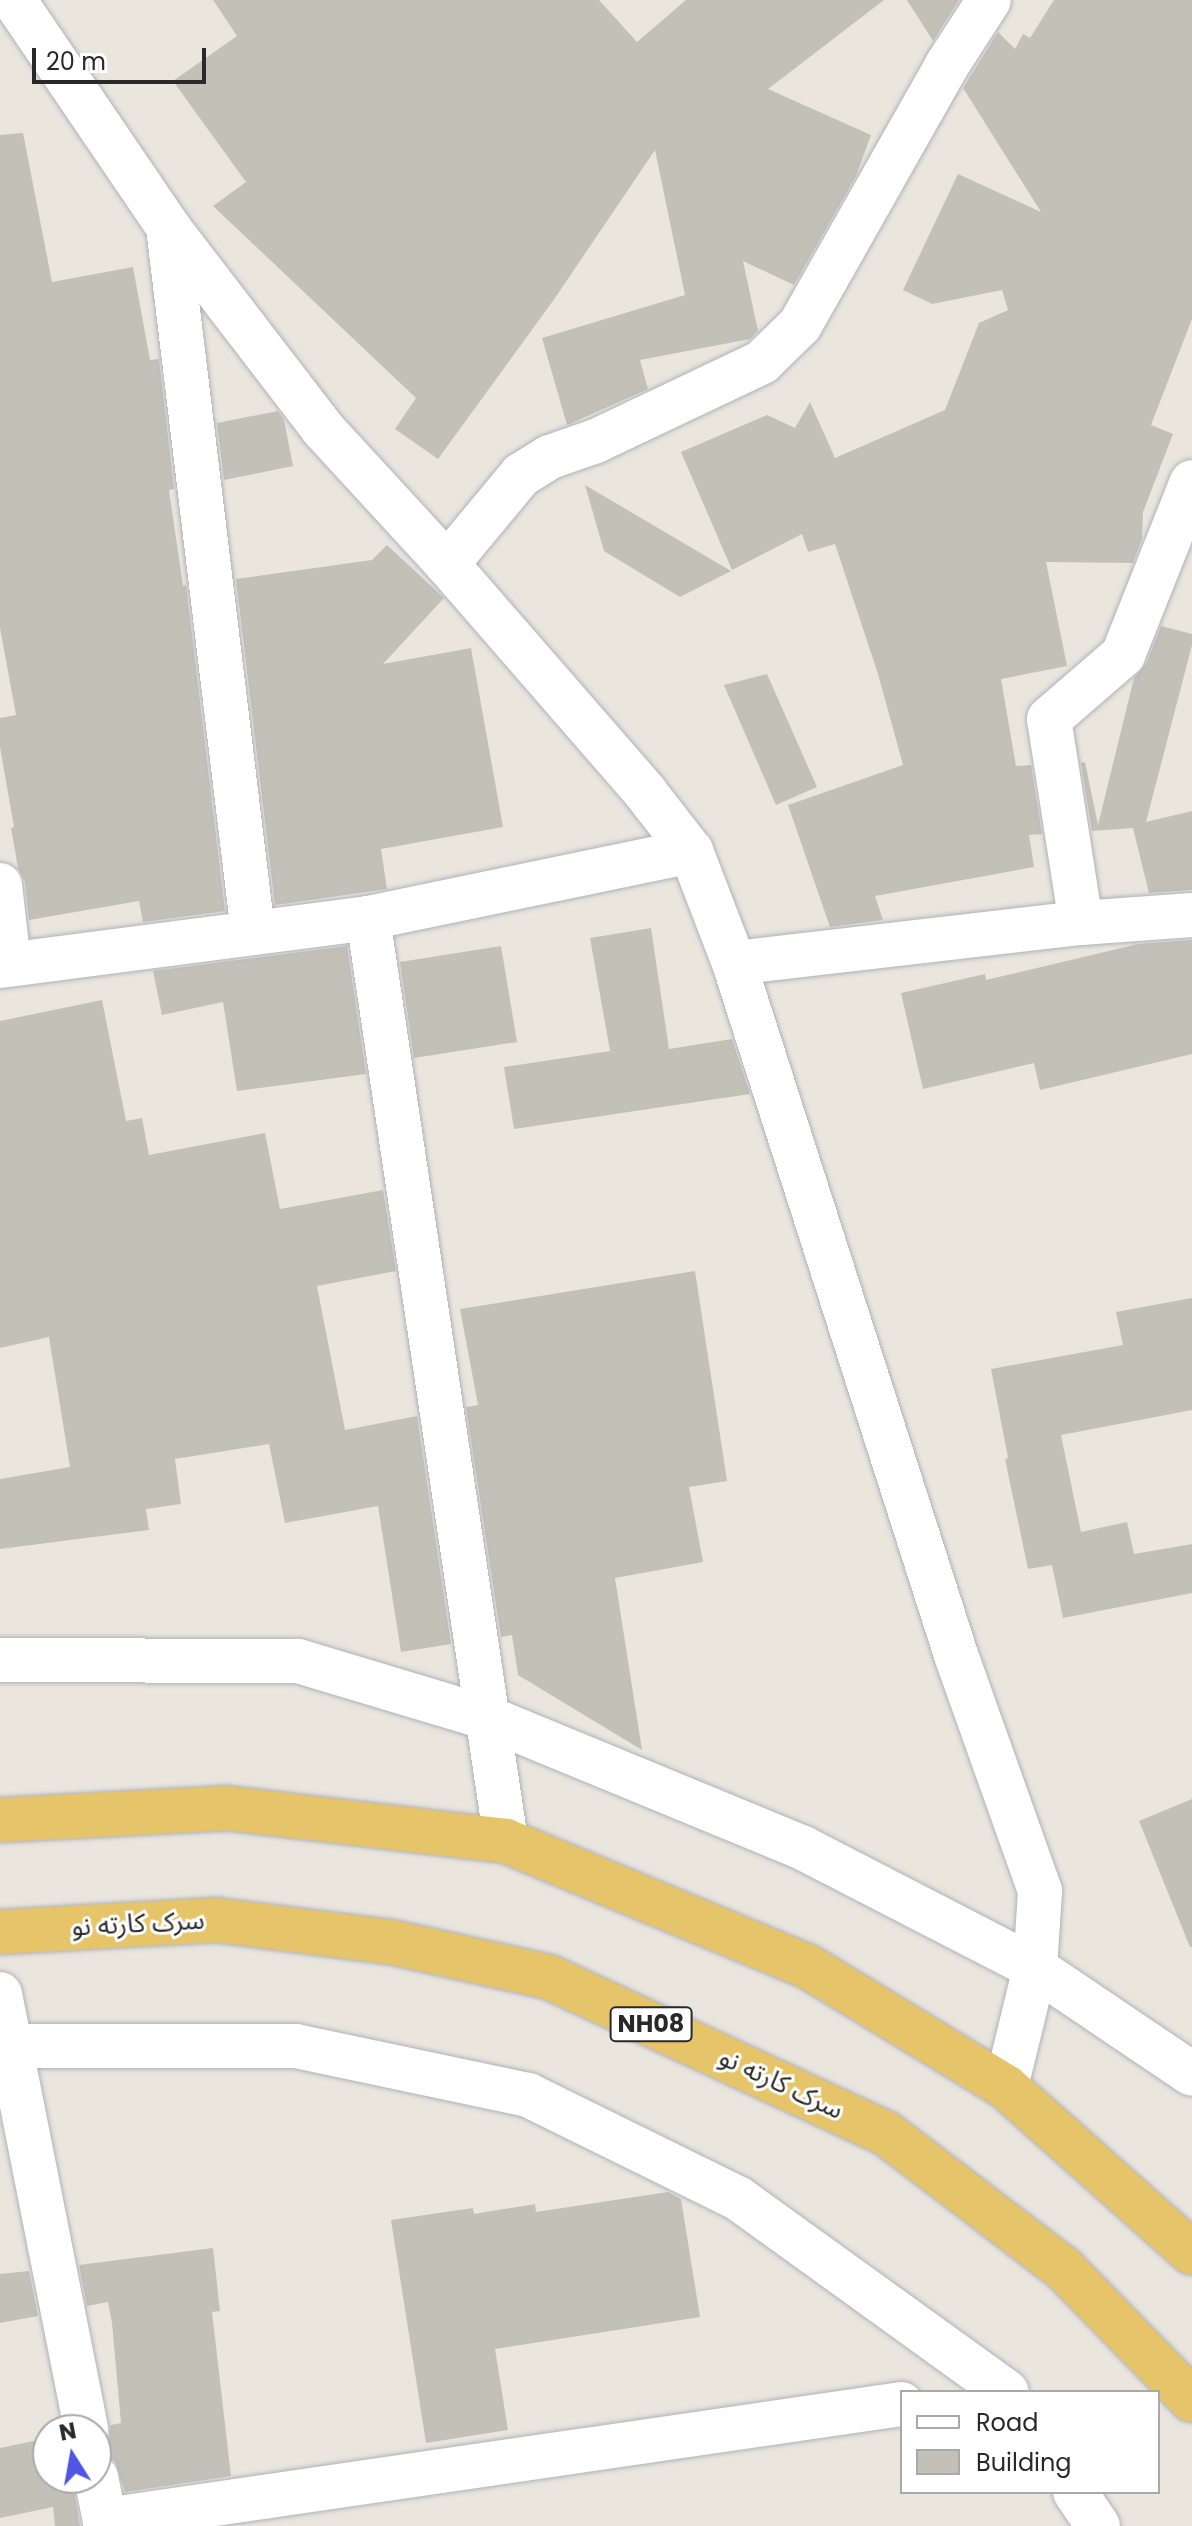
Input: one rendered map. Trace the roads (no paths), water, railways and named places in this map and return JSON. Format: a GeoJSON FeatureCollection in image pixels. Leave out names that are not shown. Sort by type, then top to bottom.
{"type":"FeatureCollection","features":[{"type":"Feature","properties":{"kind":"highway"},"geometry":{"type":"LineString","coordinates":[[0,1820],[226,1808],[506,1841],[807,1966],[1006,2087],[1192,2253]]}},
{"type":"Feature","properties":{"kind":"highway","name":"سرک کارته نو"},"geometry":{"type":"LineString","coordinates":[[0,1932],[216,1920],[391,1942],[549,1977],[887,2134],[1064,2269],[1192,2400]]}},
{"type":"Feature","properties":{"kind":"street"},"geometry":{"type":"LineString","coordinates":[[14,0],[168,227],[322,428],[447,564],[645,792],[691,851],[734,963],[956,1655],[1040,1891],[1035,1968],[1006,2087]]}},
{"type":"Feature","properties":{"kind":"street"},"geometry":{"type":"LineString","coordinates":[[447,564],[521,475],[550,457],[596,441],[762,362],[800,325],[947,65],[989,0]]}},
{"type":"Feature","properties":{"kind":"street"},"geometry":{"type":"LineString","coordinates":[[168,227],[253,932]]}},
{"type":"Feature","properties":{"kind":"street"},"geometry":{"type":"LineString","coordinates":[[1081,923],[1049,719],[1123,655],[1192,482]]}},
{"type":"Feature","properties":{"kind":"street"},"geometry":{"type":"LineString","coordinates":[[0,885],[5,965],[368,918],[691,851]]}},
{"type":"Feature","properties":{"kind":"street"},"geometry":{"type":"LineString","coordinates":[[734,963],[1081,923],[1192,915]]}},
{"type":"Feature","properties":{"kind":"street"},"geometry":{"type":"LineString","coordinates":[[368,918],[506,1841]]}},
{"type":"Feature","properties":{"kind":"street"},"geometry":{"type":"LineString","coordinates":[[0,1660],[298,1661],[488,1718],[803,1848],[1035,1968],[1192,2074]]}},
{"type":"Feature","properties":{"kind":"street"},"geometry":{"type":"LineString","coordinates":[[0,1994],[4,2046],[83,2414]]}},
{"type":"Feature","properties":{"kind":"street"},"geometry":{"type":"LineString","coordinates":[[4,2046],[296,2046],[528,2095],[739,2199],[999,2390]]}},
{"type":"Feature","properties":{"kind":"street"},"geometry":{"type":"LineString","coordinates":[[99,2494],[105,2523],[900,2404]]}},
{"type":"Feature","properties":{"kind":"street"},"geometry":{"type":"LineString","coordinates":[[1076,2494],[1098,2526]]}}]}
